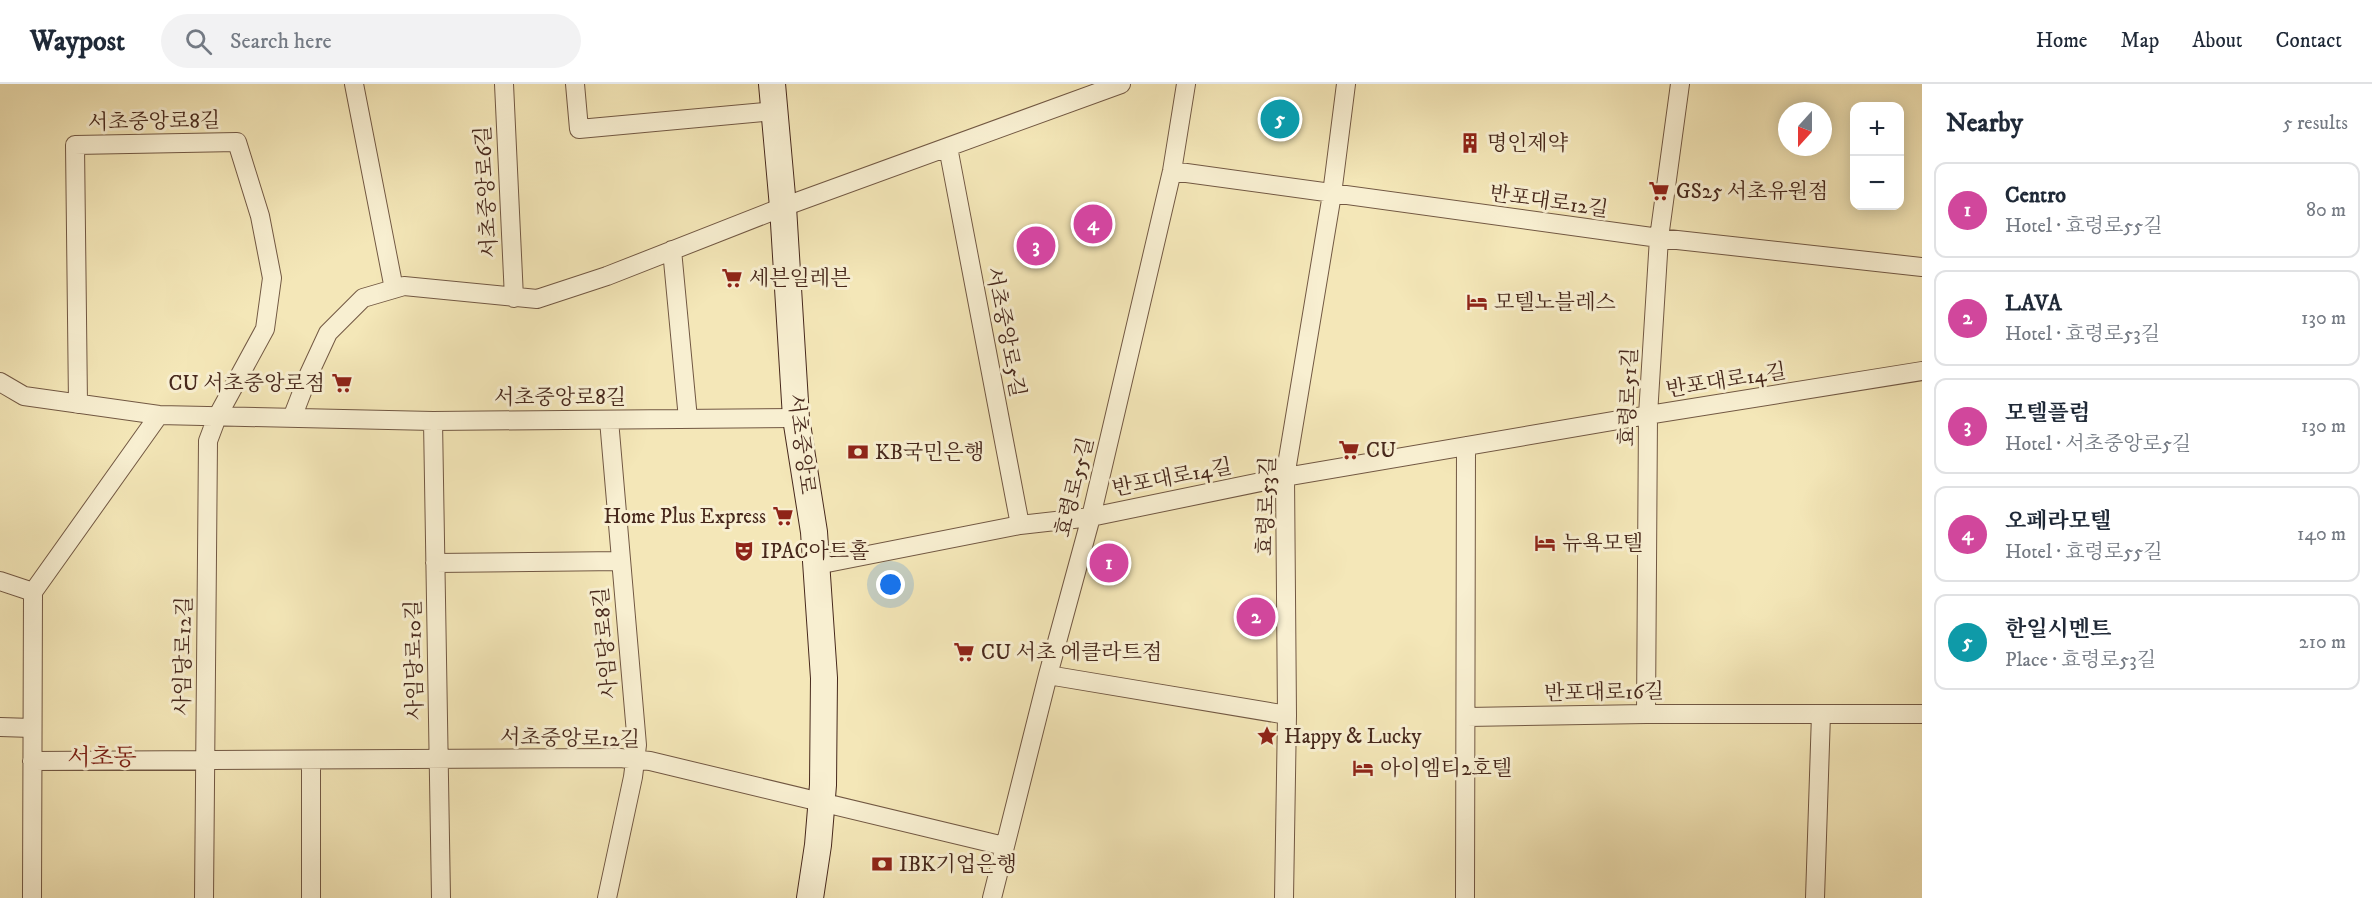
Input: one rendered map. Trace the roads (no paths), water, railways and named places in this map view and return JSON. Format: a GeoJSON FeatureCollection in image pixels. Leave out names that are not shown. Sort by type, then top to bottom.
{"type":"FeatureCollection","features":[{"type":"Feature","properties":{"kind":"main road","name":"서초중앙로"},"geometry":{"type":"LineString","coordinates":[[772,84],[783,207],[796,418],[817,565],[825,730],[822,804],[810,898]]}},
{"type":"Feature","properties":{"kind":"street"},"geometry":{"type":"LineString","coordinates":[[354,84],[394,289]]}},
{"type":"Feature","properties":{"kind":"street","name":"서초중앙로6길"},"geometry":{"type":"LineString","coordinates":[[504,84],[513,298]]}},
{"type":"Feature","properties":{"kind":"street"},"geometry":{"type":"LineString","coordinates":[[575,84],[579,129],[774,111]]}},
{"type":"Feature","properties":{"kind":"street"},"geometry":{"type":"LineString","coordinates":[[292,418],[328,333],[363,298],[404,286],[537,299],[607,276],[783,207],[1121,84]]}},
{"type":"Feature","properties":{"kind":"street","name":"효령로55길"},"geometry":{"type":"LineString","coordinates":[[992,898],[1048,675],[1091,517],[1172,171],[1186,84]]}},
{"type":"Feature","properties":{"kind":"street","name":"효령로53길"},"geometry":{"type":"LineString","coordinates":[[1284,898],[1287,715],[1285,477],[1332,194],[1346,84]]}},
{"type":"Feature","properties":{"kind":"street","name":"효령로51길"},"geometry":{"type":"LineString","coordinates":[[1646,714],[1648,415],[1659,238],[1680,84]]}},
{"type":"Feature","properties":{"kind":"street","name":"서초중앙로8길"},"geometry":{"type":"LineString","coordinates":[[78,404],[75,145],[237,142],[260,216],[272,278],[265,329],[217,417]]}},
{"type":"Feature","properties":{"kind":"street","name":"서초중앙로5길"},"geometry":{"type":"LineString","coordinates":[[948,147],[1020,525]]}},
{"type":"Feature","properties":{"kind":"street","name":"반포대로12길"},"geometry":{"type":"LineString","coordinates":[[1172,171],[1659,238],[1922,267]]}},
{"type":"Feature","properties":{"kind":"street"},"geometry":{"type":"LineString","coordinates":[[672,250],[688,419]]}},
{"type":"Feature","properties":{"kind":"street","name":"반포대로14길"},"geometry":{"type":"LineString","coordinates":[[817,565],[1020,525],[1091,517],[1285,477],[1922,371]]}},
{"type":"Feature","properties":{"kind":"street","name":"서초중앙로8길"},"geometry":{"type":"LineString","coordinates":[[0,382],[24,396],[159,415],[433,421],[796,418]]}},
{"type":"Feature","properties":{"kind":"street"},"geometry":{"type":"LineString","coordinates":[[32,898],[33,592],[159,415]]}},
{"type":"Feature","properties":{"kind":"street","name":"사임당로12길"},"geometry":{"type":"LineString","coordinates":[[204,898],[208,441],[217,417]]}},
{"type":"Feature","properties":{"kind":"street","name":"사임당로8길"},"geometry":{"type":"LineString","coordinates":[[607,898],[637,745],[609,420]]}},
{"type":"Feature","properties":{"kind":"street","name":"사임당로10길"},"geometry":{"type":"LineString","coordinates":[[433,421],[441,898]]}},
{"type":"Feature","properties":{"kind":"street"},"geometry":{"type":"LineString","coordinates":[[1465,898],[1466,446]]}},
{"type":"Feature","properties":{"kind":"street","name":"사임당로8길"},"geometry":{"type":"LineString","coordinates":[[435,563],[621,561]]}},
{"type":"Feature","properties":{"kind":"street"},"geometry":{"type":"LineString","coordinates":[[0,581],[33,592]]}},
{"type":"Feature","properties":{"kind":"street"},"geometry":{"type":"LineString","coordinates":[[1048,675],[1287,715]]}},
{"type":"Feature","properties":{"kind":"street","name":"반포대로16길"},"geometry":{"type":"LineString","coordinates":[[1467,717],[1646,714],[1922,714]]}},
{"type":"Feature","properties":{"kind":"street"},"geometry":{"type":"LineString","coordinates":[[1815,898],[1821,714]]}},
{"type":"Feature","properties":{"kind":"street"},"geometry":{"type":"LineString","coordinates":[[0,727],[32,728]]}},
{"type":"Feature","properties":{"kind":"street","name":"서초중앙로12길"},"geometry":{"type":"LineString","coordinates":[[32,761],[205,762],[620,758],[650,761],[822,804]]}},
{"type":"Feature","properties":{"kind":"street"},"geometry":{"type":"LineString","coordinates":[[311,760],[311,898]]}},
{"type":"Feature","properties":{"kind":"street"},"geometry":{"type":"LineString","coordinates":[[822,804],[1004,846]]}},
{"type":"Feature","properties":{"kind":"place","name":"한일시멘트"},"geometry":{"type":"Point","coordinates":[1280,119]}},
{"type":"Feature","properties":{"kind":"place","name":"명인제약"},"geometry":{"type":"Point","coordinates":[1470,143]}},
{"type":"Feature","properties":{"kind":"place","name":"GS25 서초유원점"},"geometry":{"type":"Point","coordinates":[1659,191]}},
{"type":"Feature","properties":{"kind":"place","name":"오페라모텔"},"geometry":{"type":"Point","coordinates":[1093,224]}},
{"type":"Feature","properties":{"kind":"place","name":"모텔플럼"},"geometry":{"type":"Point","coordinates":[1036,246]}},
{"type":"Feature","properties":{"kind":"place","name":"세븐일레븐"},"geometry":{"type":"Point","coordinates":[732,278]}},
{"type":"Feature","properties":{"kind":"place","name":"모텔노블레스"},"geometry":{"type":"Point","coordinates":[1477,302]}},
{"type":"Feature","properties":{"kind":"place","name":"CU 서초중앙로점"},"geometry":{"type":"Point","coordinates":[342,383]}},
{"type":"Feature","properties":{"kind":"place","name":"CU"},"geometry":{"type":"Point","coordinates":[1349,450]}},
{"type":"Feature","properties":{"kind":"place","name":"KB국민은행"},"geometry":{"type":"Point","coordinates":[858,452]}},
{"type":"Feature","properties":{"kind":"place","name":"Home Plus Express"},"geometry":{"type":"Point","coordinates":[783,516]}},
{"type":"Feature","properties":{"kind":"place","name":"뉴욕모텔"},"geometry":{"type":"Point","coordinates":[1545,543]}},
{"type":"Feature","properties":{"kind":"place","name":"IPAC아트홀"},"geometry":{"type":"Point","coordinates":[744,551]}},
{"type":"Feature","properties":{"kind":"place","name":"Centro"},"geometry":{"type":"Point","coordinates":[1109,563]}},
{"type":"Feature","properties":{"kind":"place","name":"LAVA"},"geometry":{"type":"Point","coordinates":[1256,617]}},
{"type":"Feature","properties":{"kind":"place","name":"CU 서초 에클라트점"},"geometry":{"type":"Point","coordinates":[964,652]}},
{"type":"Feature","properties":{"kind":"place","name":"Happy & Lucky"},"geometry":{"type":"Point","coordinates":[1267,736]}},
{"type":"Feature","properties":{"kind":"place","name":"아이엠티2호텔"},"geometry":{"type":"Point","coordinates":[1363,768]}},
{"type":"Feature","properties":{"kind":"place","name":"IBK기업은행"},"geometry":{"type":"Point","coordinates":[882,864]}},
{"type":"Feature","properties":{"kind":"district","name":"서초동"},"geometry":{"type":"Point","coordinates":[102,757]}}]}
